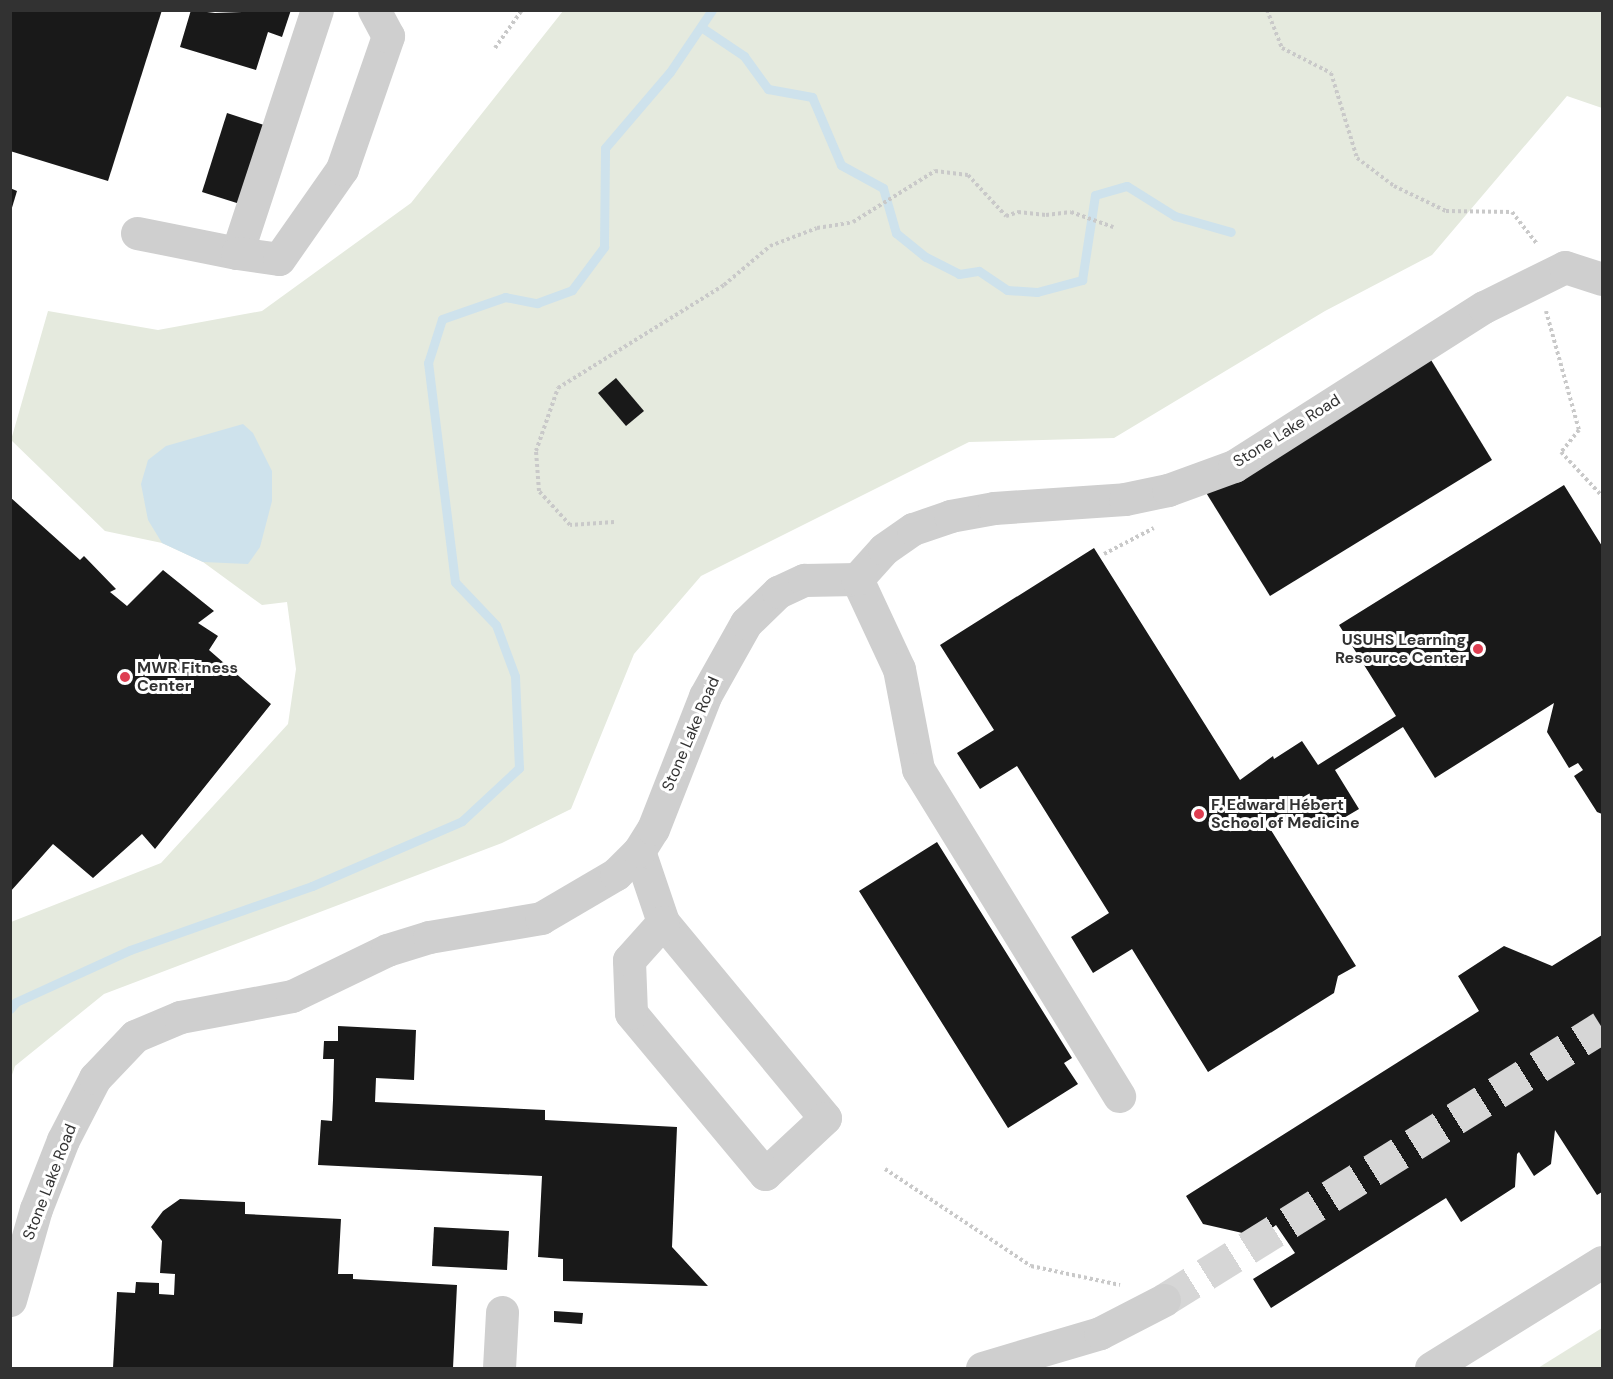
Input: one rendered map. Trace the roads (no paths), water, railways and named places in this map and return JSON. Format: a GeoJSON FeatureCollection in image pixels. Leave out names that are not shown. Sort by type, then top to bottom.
{"type":"FeatureCollection","features":[{"type":"Feature","properties":{"kind":"street"},"geometry":{"type":"LineString","coordinates":[[237,253],[318,10]]}},
{"type":"Feature","properties":{"kind":"street"},"geometry":{"type":"LineString","coordinates":[[137,233],[279,259],[342,169],[388,36],[374,10]]}},
{"type":"Feature","properties":{"kind":"street","name":"Stone Lake Road"},"geometry":{"type":"LineString","coordinates":[[10,1300],[36,1209],[63,1140],[95,1078],[135,1036],[180,1017],[292,996],[387,950],[429,937],[541,918],[616,874],[639,851],[652,829],[705,696],[746,623],[778,592],[804,580],[857,579],[884,549],[913,529],[950,516],[994,508],[1125,499],[1168,490],[1234,466],[1484,307],[1554,272],[1602,279]]}},
{"type":"Feature","properties":{"kind":"street"},"geometry":{"type":"LineString","coordinates":[[857,579],[899,669],[918,769],[1119,1096]]}},
{"type":"Feature","properties":{"kind":"street"},"geometry":{"type":"LineString","coordinates":[[639,851],[663,922],[825,1118],[765,1174],[632,1013],[629,960],[663,922]]}},
{"type":"Feature","properties":{"kind":"street"},"geometry":{"type":"LineString","coordinates":[[1431,1368],[1602,1262]]}},
{"type":"Feature","properties":{"kind":"street"},"geometry":{"type":"LineString","coordinates":[[982,1368],[1100,1333],[1164,1300]]}},
{"type":"Feature","properties":{"kind":"street"},"geometry":{"type":"LineString","coordinates":[[499,1368],[502,1312]]}},
{"type":"Feature","properties":{"kind":"water"},"geometry":{"type":"Polygon","coordinates":[[[243,424],[253,433],[272,471],[272,501],[260,547],[248,564],[203,562],[162,543],[148,520],[141,484],[148,460],[166,446],[243,424]]]}},
{"type":"Feature","properties":{"kind":"waterway"},"geometry":{"type":"LineString","coordinates":[[10,1009],[16,1002],[130,950],[312,886],[462,821],[519,768],[515,676],[496,625],[455,582],[428,363],[442,319],[505,297],[537,303],[572,290],[604,247],[605,148],[670,72],[712,10]]}},
{"type":"Feature","properties":{"kind":"waterway"},"geometry":{"type":"LineString","coordinates":[[701,27],[744,56],[768,89],[812,97],[841,165],[883,188],[896,233],[926,257],[959,274],[979,271],[1007,290],[1037,292],[1082,280],[1095,195],[1127,186],[1175,216],[1231,232]]}},
{"type":"Feature","properties":{"kind":"tunnel"},"geometry":{"type":"LineString","coordinates":[[1164,1300],[1602,1027]]}},
{"type":"Feature","properties":{"kind":"place","name":"USUHS Learning Resource Center"},"geometry":{"type":"Point","coordinates":[1478,649]}},
{"type":"Feature","properties":{"kind":"place","name":"MWR Fitness Center"},"geometry":{"type":"Point","coordinates":[125,677]}},
{"type":"Feature","properties":{"kind":"place","name":"F. Edward Hébert School of Medicine"},"geometry":{"type":"Point","coordinates":[1199,814]}}]}
